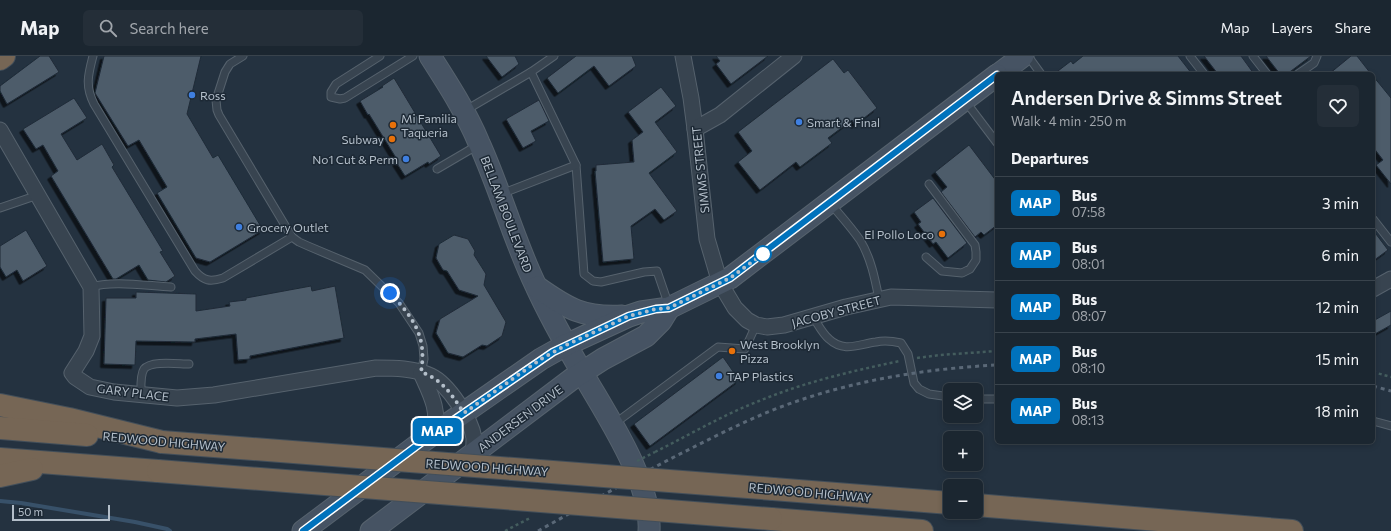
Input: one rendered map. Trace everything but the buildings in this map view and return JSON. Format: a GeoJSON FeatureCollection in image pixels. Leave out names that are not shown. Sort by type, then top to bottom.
{"type":"FeatureCollection","features":[{"type":"Feature","properties":{"kind":"highway"},"geometry":{"type":"LineString","coordinates":[[0,59],[4,56]]}},
{"type":"Feature","properties":{"kind":"highway"},"geometry":{"type":"LineString","coordinates":[[0,405],[68,419],[162,442]]}},
{"type":"Feature","properties":{"kind":"highway","name":"REDWOOD HIGHWAY"},"geometry":{"type":"LineString","coordinates":[[0,428],[162,442],[943,502]]}},
{"type":"Feature","properties":{"kind":"highway"},"geometry":{"type":"LineString","coordinates":[[0,459],[922,531]]}},
{"type":"Feature","properties":{"kind":"highway"},"geometry":{"type":"LineString","coordinates":[[0,476],[57,464]]}},
{"type":"Feature","properties":{"kind":"highway"},"geometry":{"type":"LineString","coordinates":[[983,506],[1292,531]]}},
{"type":"Feature","properties":{"kind":"main road","name":"BELLAM BOULEVARD"},"geometry":{"type":"LineString","coordinates":[[430,56],[463,111],[479,144],[500,195],[518,246],[535,285],[566,345],[612,425],[641,481],[649,515],[649,530]]}},
{"type":"Feature","properties":{"kind":"main road","name":"ANDERSEN DRIVE"},"geometry":{"type":"LineString","coordinates":[[1002,72],[1023,56]]}},
{"type":"Feature","properties":{"kind":"main road","name":"ANDERSEN DRIVE"},"geometry":{"type":"LineString","coordinates":[[303,531],[433,433],[541,359],[566,345],[629,316],[656,309],[669,308],[720,283],[741,270],[995,77]]}},
{"type":"Feature","properties":{"kind":"main road"},"geometry":{"type":"LineString","coordinates":[[535,285],[558,301],[579,312],[597,317],[629,316]]}},
{"type":"Feature","properties":{"kind":"main road","name":"ANDERSEN DRIVE"},"geometry":{"type":"LineString","coordinates":[[371,531],[582,372],[646,336],[661,321],[669,308]]}},
{"type":"Feature","properties":{"kind":"street","name":"SIMMS STREET"},"geometry":{"type":"LineString","coordinates":[[683,56],[691,98],[707,239],[720,283]]}},
{"type":"Feature","properties":{"kind":"street"},"geometry":{"type":"LineString","coordinates":[[695,129],[720,115],[794,56]]}},
{"type":"Feature","properties":{"kind":"street","name":"GARY PLACE"},"geometry":{"type":"LineString","coordinates":[[0,130],[91,287],[92,336],[86,351],[72,373],[75,377],[90,387],[114,392],[177,398],[214,395],[376,368],[392,368],[421,372],[430,375],[441,382],[464,413],[474,437],[473,453]]}},
{"type":"Feature","properties":{"kind":"street"},"geometry":{"type":"LineString","coordinates":[[1375,288],[1391,279]]}},
{"type":"Feature","properties":{"kind":"street"},"geometry":{"type":"LineString","coordinates":[[720,283],[735,308],[756,325]]}},
{"type":"Feature","properties":{"kind":"street","name":"JACOBY STREET"},"geometry":{"type":"LineString","coordinates":[[756,325],[767,327],[784,326],[846,307],[892,297],[995,300]]}},
{"type":"Feature","properties":{"kind":"street"},"geometry":{"type":"LineString","coordinates":[[421,372],[436,412],[437,419],[433,433]]}},
{"type":"Feature","properties":{"kind":"lane"},"geometry":{"type":"LineString","coordinates":[[92,56],[88,76],[90,96],[200,277],[207,281],[214,281],[223,278],[292,237]]}},
{"type":"Feature","properties":{"kind":"lane"},"geometry":{"type":"LineString","coordinates":[[243,56],[227,67],[216,100],[217,110],[292,237],[299,242],[365,270],[399,303],[419,333],[423,353],[421,372]]}},
{"type":"Feature","properties":{"kind":"lane"},"geometry":{"type":"LineString","coordinates":[[380,56],[336,84],[331,92],[331,97],[340,99],[345,98],[413,56]]}},
{"type":"Feature","properties":{"kind":"lane"},"geometry":{"type":"LineString","coordinates":[[463,111],[532,72],[554,56]]}},
{"type":"Feature","properties":{"kind":"lane"},"geometry":{"type":"LineString","coordinates":[[1028,56],[1040,72]]}},
{"type":"Feature","properties":{"kind":"lane"},"geometry":{"type":"LineString","coordinates":[[1190,56],[1202,72]]}},
{"type":"Feature","properties":{"kind":"lane"},"geometry":{"type":"LineString","coordinates":[[1253,56],[1265,72]]}},
{"type":"Feature","properties":{"kind":"lane"},"geometry":{"type":"LineString","coordinates":[[1301,72],[1314,63],[1317,56]]}},
{"type":"Feature","properties":{"kind":"lane"},"geometry":{"type":"LineString","coordinates":[[532,72],[576,165],[584,274],[593,281],[601,282],[644,272],[657,271],[669,308]]}},
{"type":"Feature","properties":{"kind":"lane"},"geometry":{"type":"LineString","coordinates":[[965,100],[995,139]]}},
{"type":"Feature","properties":{"kind":"lane"},"geometry":{"type":"LineString","coordinates":[[437,169],[479,144]]}},
{"type":"Feature","properties":{"kind":"lane"},"geometry":{"type":"LineString","coordinates":[[500,195],[576,165]]}},
{"type":"Feature","properties":{"kind":"lane"},"geometry":{"type":"LineString","coordinates":[[926,256],[942,271],[962,273],[970,269],[976,260],[975,245],[929,184]]}},
{"type":"Feature","properties":{"kind":"lane"},"geometry":{"type":"LineString","coordinates":[[0,208],[38,195]]}},
{"type":"Feature","properties":{"kind":"lane"},"geometry":{"type":"LineString","coordinates":[[830,203],[860,240],[868,255],[875,277],[879,300]]}},
{"type":"Feature","properties":{"kind":"lane"},"geometry":{"type":"LineString","coordinates":[[1375,222],[1391,242]]}},
{"type":"Feature","properties":{"kind":"lane"},"geometry":{"type":"LineString","coordinates":[[91,287],[99,284],[114,284],[171,287]]}},
{"type":"Feature","properties":{"kind":"lane"},"geometry":{"type":"LineString","coordinates":[[813,316],[822,332],[835,344],[844,347],[851,347],[877,341],[891,341],[900,343],[908,354],[914,383],[919,389],[929,394],[943,397]]}},
{"type":"Feature","properties":{"kind":"lane"},"geometry":{"type":"LineString","coordinates":[[612,425],[718,346],[745,349],[756,325]]}},
{"type":"Feature","properties":{"kind":"lane"},"geometry":{"type":"LineString","coordinates":[[141,394],[142,374],[145,368],[149,365],[156,363],[188,364]]}},
{"type":"Feature","properties":{"kind":"lane"},"geometry":{"type":"LineString","coordinates":[[983,399],[995,399]]}},
{"type":"Feature","properties":{"kind":"lane"},"geometry":{"type":"LineString","coordinates":[[1375,422],[1391,426]]}},
{"type":"Feature","properties":{"kind":"path"},"geometry":{"type":"LineString","coordinates":[[655,452],[746,407],[777,394],[830,377],[940,355],[995,351]]}},
{"type":"Feature","properties":{"kind":"path"},"geometry":{"type":"LineString","coordinates":[[1375,373],[1391,377]]}},
{"type":"Feature","properties":{"kind":"path"},"geometry":{"type":"LineString","coordinates":[[505,531],[536,514]]}},
{"type":"Feature","properties":{"kind":"waterway"},"geometry":{"type":"LineString","coordinates":[[0,501],[21,503],[135,522],[170,531]]}},
{"type":"Feature","properties":{"kind":"railway"},"geometry":{"type":"LineString","coordinates":[[538,531],[674,457],[738,425],[778,408],[832,390],[886,378],[913,373],[995,365]]}},
{"type":"Feature","properties":{"kind":"railway"},"geometry":{"type":"LineString","coordinates":[[1375,387],[1391,391]]}},
{"type":"Feature","properties":{"kind":"bus line","name":"MAP"},"geometry":{"type":"LineString","coordinates":[[303,531],[426,439],[541,359],[578,339],[629,316],[641,312],[669,308],[730,278],[995,77]]}},
{"type":"Feature","properties":{"kind":"place","name":"Ross"},"geometry":{"type":"Point","coordinates":[192,95]}},
{"type":"Feature","properties":{"kind":"place","name":"Smart & Final"},"geometry":{"type":"Point","coordinates":[799,122]}},
{"type":"Feature","properties":{"kind":"place","name":"Mi Familia Taqueria"},"geometry":{"type":"Point","coordinates":[393,125]}},
{"type":"Feature","properties":{"kind":"place","name":"Subway"},"geometry":{"type":"Point","coordinates":[392,139]}},
{"type":"Feature","properties":{"kind":"place","name":"No1 Cut & Perm"},"geometry":{"type":"Point","coordinates":[406,159]}},
{"type":"Feature","properties":{"kind":"place","name":"Grocery Outlet"},"geometry":{"type":"Point","coordinates":[239,227]}},
{"type":"Feature","properties":{"kind":"place","name":"El Pollo Loco"},"geometry":{"type":"Point","coordinates":[942,234]}},
{"type":"Feature","properties":{"kind":"place","name":"West Brooklyn Pizza"},"geometry":{"type":"Point","coordinates":[732,351]}},
{"type":"Feature","properties":{"kind":"place","name":"TAP Plastics"},"geometry":{"type":"Point","coordinates":[719,376]}},
{"type":"Feature","properties":{"kind":"route"},"geometry":{"type":"LineString","coordinates":[[390,293],[406,312],[419,333],[423,346],[424,359],[421,372],[430,375],[444,385],[464,413],[541,359],[566,345],[629,316],[641,312],[669,308],[730,278],[763,254]]}}]}
